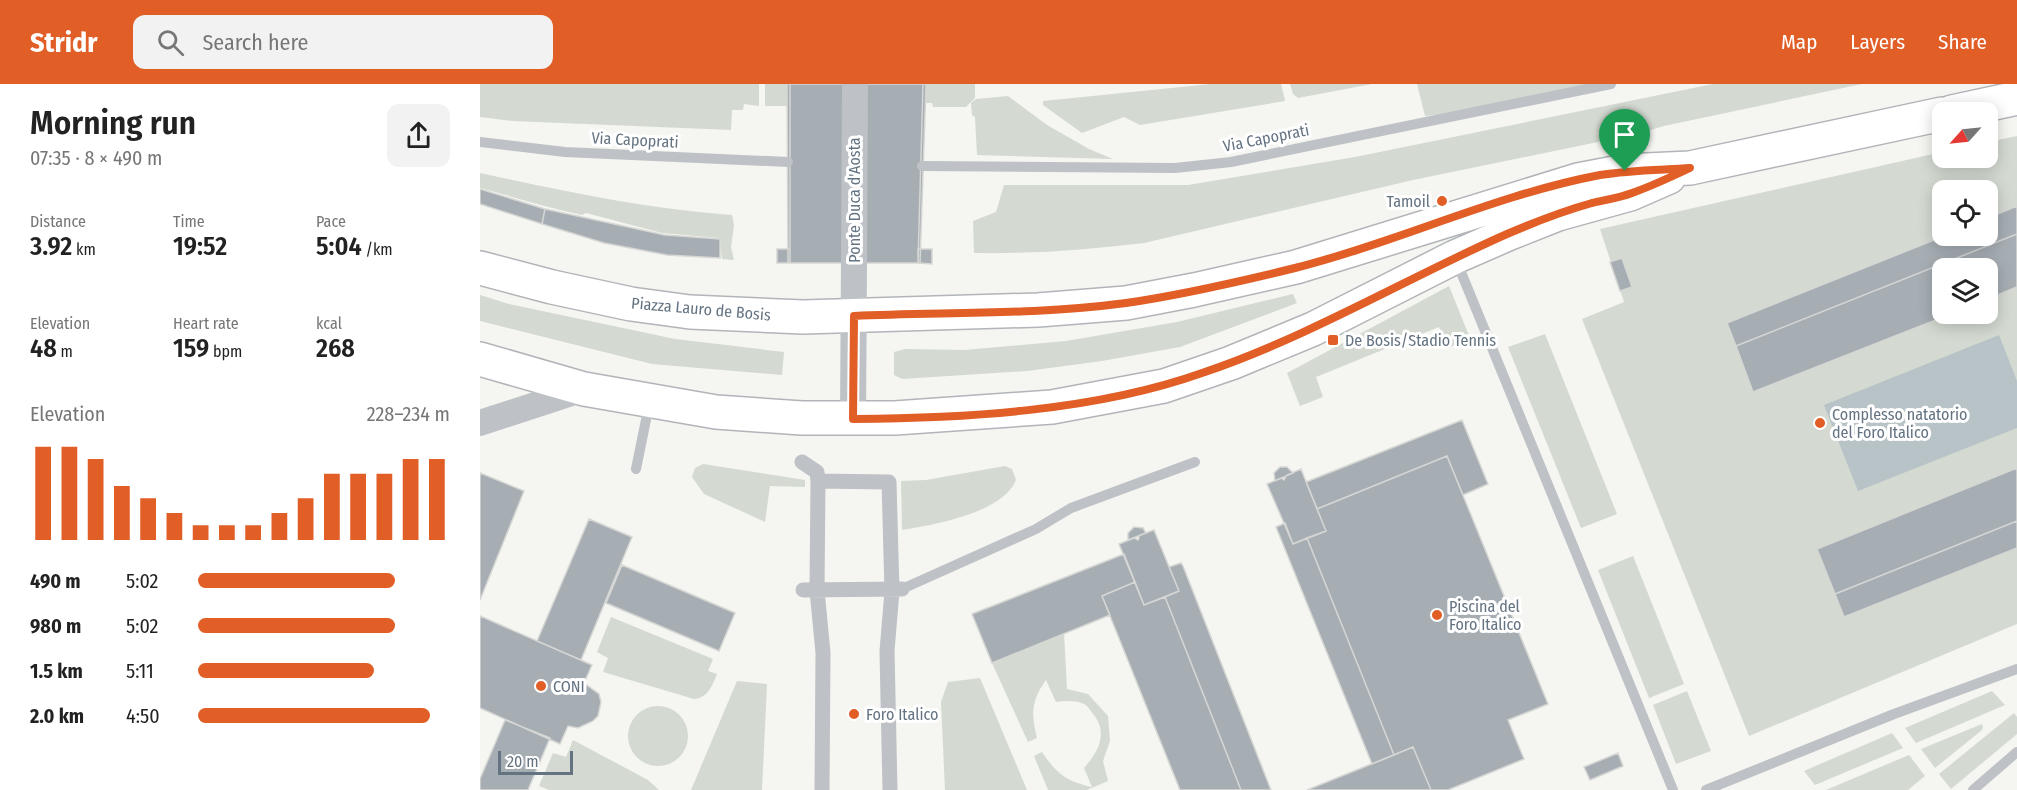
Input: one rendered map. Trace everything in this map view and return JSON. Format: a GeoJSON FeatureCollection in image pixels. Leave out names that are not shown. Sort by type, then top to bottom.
{"type":"FeatureCollection","features":[{"type":"Feature","properties":{"kind":"main road"},"geometry":{"type":"LineString","coordinates":[[1998,102],[2017,98]]}},
{"type":"Feature","properties":{"kind":"main road"},"geometry":{"type":"LineString","coordinates":[[480,358],[584,389],[716,412],[853,419],[939,416],[1052,406],[1164,386],[1231,363],[1313,329],[1455,257],[1558,214],[1630,194],[1690,168],[1932,116]]}},
{"type":"Feature","properties":{"kind":"main road","name":"Piazza Lauro de Bosis"},"geometry":{"type":"LineString","coordinates":[[480,268],[552,287],[632,304],[690,312],[854,316],[1038,310],[1126,303],[1296,267],[1578,180],[1625,171],[1690,168]]}},
{"type":"Feature","properties":{"kind":"street","name":"Ponte Duca d'Aosta"},"geometry":{"type":"LineString","coordinates":[[854,316],[855,84]]}},
{"type":"Feature","properties":{"kind":"street"},"geometry":{"type":"LineString","coordinates":[[853,419],[854,316]]}},
{"type":"Feature","properties":{"kind":"street"},"geometry":{"type":"LineString","coordinates":[[480,423],[584,389]]}},
{"type":"Feature","properties":{"kind":"street"},"geometry":{"type":"LineString","coordinates":[[802,462],[817,472],[818,481],[810,590],[823,653],[822,790]]}},
{"type":"Feature","properties":{"kind":"street"},"geometry":{"type":"LineString","coordinates":[[818,481],[889,482],[897,590],[887,651],[890,790]]}},
{"type":"Feature","properties":{"kind":"street"},"geometry":{"type":"LineString","coordinates":[[810,590],[897,590]]}},
{"type":"Feature","properties":{"kind":"lane","name":"Via Capoprati"},"geometry":{"type":"LineString","coordinates":[[922,166],[1164,168],[1231,162],[1611,84]]}},
{"type":"Feature","properties":{"kind":"lane","name":"Via Capoprati"},"geometry":{"type":"LineString","coordinates":[[480,142],[565,152],[789,162]]}},
{"type":"Feature","properties":{"kind":"lane"},"geometry":{"type":"LineString","coordinates":[[1455,257],[1673,790]]}},
{"type":"Feature","properties":{"kind":"lane"},"geometry":{"type":"LineString","coordinates":[[636,469],[649,402]]}},
{"type":"Feature","properties":{"kind":"lane"},"geometry":{"type":"LineString","coordinates":[[897,590],[1036,529],[1071,508],[1195,462]]}},
{"type":"Feature","properties":{"kind":"lane"},"geometry":{"type":"LineString","coordinates":[[1706,790],[1894,714],[2017,669]]}},
{"type":"Feature","properties":{"kind":"lane"},"geometry":{"type":"LineString","coordinates":[[1973,790],[2017,752]]}},
{"type":"Feature","properties":{"kind":"shaded area"},"geometry":{"type":"Polygon","coordinates":[[[480,84],[759,84],[759,106],[744,104],[743,110],[732,110],[731,130],[513,121],[480,117],[480,84]]]}},
{"type":"Feature","properties":{"kind":"shaded area"},"geometry":{"type":"Polygon","coordinates":[[[765,84],[789,84],[789,106],[765,106],[765,84]]]}},
{"type":"Feature","properties":{"kind":"shaded area"},"geometry":{"type":"Polygon","coordinates":[[[925,84],[975,84],[975,98],[966,107],[933,107],[932,103],[924,103],[925,84]]]}},
{"type":"Feature","properties":{"kind":"shaded area"},"geometry":{"type":"Polygon","coordinates":[[[1211,84],[1281,84],[1285,101],[1140,125],[1124,117],[1082,133],[1043,105],[1043,101],[1211,84]]]}},
{"type":"Feature","properties":{"kind":"shaded area"},"geometry":{"type":"Polygon","coordinates":[[[1290,84],[1372,84],[1298,98],[1293,94],[1290,84]]]}},
{"type":"Feature","properties":{"kind":"shaded area"},"geometry":{"type":"Polygon","coordinates":[[[1417,84],[1589,84],[1447,114],[1425,116],[1417,84]]]}},
{"type":"Feature","properties":{"kind":"shaded area"},"geometry":{"type":"Polygon","coordinates":[[[1713,84],[1862,84],[1664,126],[1637,134],[1413,180],[1144,243],[1059,251],[974,253],[973,221],[996,212],[1004,185],[1188,185],[1355,157],[1713,84]]]}},
{"type":"Feature","properties":{"kind":"shaded area"},"geometry":{"type":"Polygon","coordinates":[[[1008,96],[1047,125],[1089,149],[1113,159],[977,155],[975,117],[972,115],[971,103],[976,99],[1008,96]]]}},
{"type":"Feature","properties":{"kind":"shaded area","name":"Complesso natatorio del Foro Italico"},"geometry":{"type":"Polygon","coordinates":[[[2017,136],[2017,624],[1749,736],[1582,319],[1624,302],[1600,229],[1932,154],[1932,168],[1998,168],[1998,140],[2017,136]]]}},
{"type":"Feature","properties":{"kind":"shaded area"},"geometry":{"type":"Polygon","coordinates":[[[480,173],[637,204],[732,215],[734,225],[731,247],[734,260],[722,259],[720,238],[662,233],[586,213],[582,215],[543,206],[480,188],[480,173]]]}},
{"type":"Feature","properties":{"kind":"shaded area"},"geometry":{"type":"Polygon","coordinates":[[[1449,286],[1470,338],[1448,348],[1439,327],[1316,377],[1323,397],[1300,406],[1287,373],[1449,286]]]}},
{"type":"Feature","properties":{"kind":"shaded area"},"geometry":{"type":"Polygon","coordinates":[[[1293,294],[1297,303],[1180,347],[1027,371],[902,379],[894,375],[894,352],[905,349],[964,350],[1066,341],[1177,322],[1293,294]]]}},
{"type":"Feature","properties":{"kind":"shaded area"},"geometry":{"type":"Polygon","coordinates":[[[480,295],[509,304],[675,339],[784,352],[782,375],[652,364],[480,321],[480,295]]]}},
{"type":"Feature","properties":{"kind":"shaded area"},"geometry":{"type":"Polygon","coordinates":[[[1545,334],[1617,514],[1581,528],[1508,347],[1545,334]]]}},
{"type":"Feature","properties":{"kind":"shaded area"},"geometry":{"type":"Polygon","coordinates":[[[1999,335],[2017,381],[2017,428],[1858,491],[1824,405],[1999,335]]]}},
{"type":"Feature","properties":{"kind":"shaded area"},"geometry":{"type":"Polygon","coordinates":[[[703,464],[805,480],[805,487],[770,486],[765,522],[704,494],[692,477],[695,468],[703,464]]]}},
{"type":"Feature","properties":{"kind":"shaded area"},"geometry":{"type":"Polygon","coordinates":[[[1005,466],[1012,469],[1016,480],[1009,491],[997,501],[966,516],[902,530],[901,481],[926,480],[1005,466]]]}},
{"type":"Feature","properties":{"kind":"shaded area"},"geometry":{"type":"Polygon","coordinates":[[[1633,556],[1684,684],[1649,698],[1598,570],[1633,556]]]}},
{"type":"Feature","properties":{"kind":"shaded area"},"geometry":{"type":"Polygon","coordinates":[[[611,617],[713,659],[708,671],[717,674],[709,691],[694,699],[603,672],[608,658],[597,652],[611,617]]]}},
{"type":"Feature","properties":{"kind":"shaded area"},"geometry":{"type":"Polygon","coordinates":[[[1064,633],[1067,689],[1088,694],[1108,716],[1110,741],[1103,761],[1108,781],[1087,790],[1048,790],[1034,756],[1042,752],[1052,766],[1063,775],[1092,787],[1084,768],[1094,755],[1101,735],[1098,721],[1089,708],[1077,702],[1056,702],[1046,680],[1035,701],[1034,721],[1037,738],[1028,742],[992,663],[1064,633]]]}},
{"type":"Feature","properties":{"kind":"shaded area"},"geometry":{"type":"Polygon","coordinates":[[[980,678],[1027,790],[945,790],[941,702],[948,682],[980,678]]]}},
{"type":"Feature","properties":{"kind":"shaded area"},"geometry":{"type":"Polygon","coordinates":[[[737,681],[767,684],[762,790],[691,790],[737,681]]]}},
{"type":"Feature","properties":{"kind":"shaded area"},"geometry":{"type":"Polygon","coordinates":[[[1687,691],[1711,751],[1676,764],[1653,705],[1687,691]]]}},
{"type":"Feature","properties":{"kind":"shaded area"},"geometry":{"type":"Polygon","coordinates":[[[1992,691],[2005,705],[1916,743],[1905,728],[1992,691]]]}},
{"type":"Feature","properties":{"kind":"shaded area"},"geometry":{"type":"Polygon","coordinates":[[[652,706],[664,706],[680,714],[686,724],[688,736],[686,748],[680,758],[664,766],[652,766],[636,758],[628,742],[628,730],[636,714],[652,706]]]}},
{"type":"Feature","properties":{"kind":"shaded area"},"geometry":{"type":"Polygon","coordinates":[[[2014,713],[2017,717],[2017,734],[1951,789],[1939,774],[2014,713]]]}},
{"type":"Feature","properties":{"kind":"shaded area"},"geometry":{"type":"Polygon","coordinates":[[[1982,724],[1982,730],[1935,768],[1921,749],[1982,724]]]}},
{"type":"Feature","properties":{"kind":"shaded area"},"geometry":{"type":"Polygon","coordinates":[[[1892,733],[1903,748],[1815,785],[1804,771],[1892,733]]]}},
{"type":"Feature","properties":{"kind":"shaded area"},"geometry":{"type":"Polygon","coordinates":[[[573,740],[648,780],[659,790],[549,790],[539,786],[553,753],[566,757],[573,740]]]}},
{"type":"Feature","properties":{"kind":"shaded area"},"geometry":{"type":"Polygon","coordinates":[[[1909,755],[1925,776],[1908,790],[1826,790],[1909,755]]]}},
{"type":"Feature","properties":{"kind":"building"},"geometry":{"type":"Polygon","coordinates":[[[787,84],[926,84],[920,263],[788,263],[787,84]]]}},
{"type":"Feature","properties":{"kind":"building"},"geometry":{"type":"Polygon","coordinates":[[[790,84],[923,84],[918,263],[790,263],[790,84]]]}},
{"type":"Feature","properties":{"kind":"building"},"geometry":{"type":"Polygon","coordinates":[[[480,189],[545,209],[542,224],[480,204],[480,189]]]}},
{"type":"Feature","properties":{"kind":"building"},"geometry":{"type":"Polygon","coordinates":[[[2017,206],[2017,288],[1998,295],[1998,258],[1932,258],[1932,322],[1753,392],[1727,323],[1932,241],[1932,246],[1998,246],[1998,214],[2017,206]]]}},
{"type":"Feature","properties":{"kind":"building"},"geometry":{"type":"Polygon","coordinates":[[[2017,206],[2017,234],[1998,242],[1998,214],[2017,206]]]}},
{"type":"Feature","properties":{"kind":"building"},"geometry":{"type":"Polygon","coordinates":[[[545,209],[665,235],[720,239],[720,258],[667,255],[604,243],[542,224],[545,209]]]}},
{"type":"Feature","properties":{"kind":"building"},"geometry":{"type":"Polygon","coordinates":[[[2017,234],[2017,287],[1998,295],[1998,258],[1957,258],[1987,246],[1998,246],[1998,242],[2017,234]]]}},
{"type":"Feature","properties":{"kind":"building"},"geometry":{"type":"Polygon","coordinates":[[[1932,241],[1932,246],[1987,246],[1957,258],[1932,258],[1932,268],[1736,346],[1727,323],[1932,241]]]}},
{"type":"Feature","properties":{"kind":"building"},"geometry":{"type":"Polygon","coordinates":[[[777,249],[790,249],[790,263],[777,263],[777,249]]]}},
{"type":"Feature","properties":{"kind":"building"},"geometry":{"type":"Polygon","coordinates":[[[918,249],[932,249],[932,264],[918,263],[918,249]]]}},
{"type":"Feature","properties":{"kind":"building"},"geometry":{"type":"Polygon","coordinates":[[[1622,258],[1632,287],[1620,291],[1610,262],[1622,258]]]}},
{"type":"Feature","properties":{"kind":"building"},"geometry":{"type":"Polygon","coordinates":[[[1932,268],[1932,321],[1753,392],[1736,346],[1932,268]]]}},
{"type":"Feature","properties":{"kind":"building"},"geometry":{"type":"Polygon","coordinates":[[[1462,420],[1488,484],[1463,495],[1447,456],[1317,509],[1306,482],[1462,420]]]}},
{"type":"Feature","properties":{"kind":"building"},"geometry":{"type":"Polygon","coordinates":[[[1447,456],[1548,704],[1508,720],[1524,759],[1448,790],[1431,790],[1413,747],[1394,755],[1307,538],[1326,531],[1317,509],[1447,456]]]}},
{"type":"Feature","properties":{"kind":"building"},"geometry":{"type":"Polygon","coordinates":[[[1280,467],[1287,467],[1293,473],[1275,481],[1274,473],[1280,467]]]}},
{"type":"Feature","properties":{"kind":"building"},"geometry":{"type":"Polygon","coordinates":[[[2017,468],[2017,548],[1844,617],[1817,549],[2017,468]]]}},
{"type":"Feature","properties":{"kind":"building"},"geometry":{"type":"Polygon","coordinates":[[[2017,468],[2017,521],[1835,594],[1817,549],[2017,468]]]}},
{"type":"Feature","properties":{"kind":"building"},"geometry":{"type":"Polygon","coordinates":[[[1301,469],[1326,531],[1293,544],[1267,484],[1281,478],[1284,480],[1287,475],[1301,469]]]}},
{"type":"Feature","properties":{"kind":"building"},"geometry":{"type":"Polygon","coordinates":[[[480,473],[524,491],[480,600],[480,473]]]}},
{"type":"Feature","properties":{"kind":"building"},"geometry":{"type":"Polygon","coordinates":[[[589,519],[632,537],[581,660],[537,641],[589,519]]]}},
{"type":"Feature","properties":{"kind":"building"},"geometry":{"type":"Polygon","coordinates":[[[2017,521],[2017,548],[1844,617],[1835,594],[2017,521]]]}},
{"type":"Feature","properties":{"kind":"building"},"geometry":{"type":"Polygon","coordinates":[[[1285,523],[1293,544],[1307,538],[1394,755],[1372,764],[1276,527],[1285,523]]]}},
{"type":"Feature","properties":{"kind":"building"},"geometry":{"type":"Polygon","coordinates":[[[1134,527],[1143,528],[1146,533],[1128,540],[1128,533],[1134,527]]]}},
{"type":"Feature","properties":{"kind":"building"},"geometry":{"type":"Polygon","coordinates":[[[1154,530],[1179,591],[1144,605],[1119,544],[1134,538],[1138,540],[1140,535],[1154,530]]]}},
{"type":"Feature","properties":{"kind":"building"},"geometry":{"type":"Polygon","coordinates":[[[1124,554],[1135,582],[1102,596],[1110,615],[992,663],[972,614],[1124,554]]]}},
{"type":"Feature","properties":{"kind":"building"},"geometry":{"type":"Polygon","coordinates":[[[1181,563],[1271,790],[1241,790],[1165,597],[1179,591],[1169,567],[1181,563]]]}},
{"type":"Feature","properties":{"kind":"building"},"geometry":{"type":"Polygon","coordinates":[[[622,565],[735,613],[719,651],[606,603],[622,565]]]}},
{"type":"Feature","properties":{"kind":"building"},"geometry":{"type":"Polygon","coordinates":[[[1135,582],[1144,605],[1165,597],[1241,790],[1180,790],[1102,596],[1135,582]]]}},
{"type":"Feature","properties":{"kind":"building"},"geometry":{"type":"Polygon","coordinates":[[[480,616],[592,665],[584,683],[599,694],[601,702],[598,716],[578,728],[568,726],[560,744],[480,708],[480,616]]]}},
{"type":"Feature","properties":{"kind":"building"},"geometry":{"type":"Polygon","coordinates":[[[505,720],[550,738],[528,790],[480,790],[480,779],[505,720]]]}},
{"type":"Feature","properties":{"kind":"building"},"geometry":{"type":"Polygon","coordinates":[[[1413,747],[1431,790],[1307,790],[1364,767],[1413,747]]]}},
{"type":"Feature","properties":{"kind":"building"},"geometry":{"type":"Polygon","coordinates":[[[1618,753],[1623,766],[1590,780],[1584,767],[1618,753]]]}},
{"type":"Feature","properties":{"kind":"place","name":"Tamoil"},"geometry":{"type":"Point","coordinates":[1442,201]}},
{"type":"Feature","properties":{"kind":"place","name":"De Bosis/Stadio Tennis"},"geometry":{"type":"Point","coordinates":[1333,340]}},
{"type":"Feature","properties":{"kind":"place","name":"Complesso natatorio del Foro Italico"},"geometry":{"type":"Point","coordinates":[1820,423]}},
{"type":"Feature","properties":{"kind":"place","name":"Piscina del Foro Italico"},"geometry":{"type":"Point","coordinates":[1437,615]}},
{"type":"Feature","properties":{"kind":"place","name":"CONI"},"geometry":{"type":"Point","coordinates":[541,686]}},
{"type":"Feature","properties":{"kind":"place","name":"Foro Italico"},"geometry":{"type":"Point","coordinates":[854,714]}},
{"type":"Feature","properties":{"kind":"route"},"geometry":{"type":"LineString","coordinates":[[1690,168],[1630,194],[1592,203],[1510,232],[1455,257],[1313,329],[1231,363],[1164,386],[1052,406],[939,416],[853,419],[854,316],[1038,310],[1126,303],[1162,297],[1296,267],[1518,197],[1578,180],[1625,171],[1690,168]]}}]}
